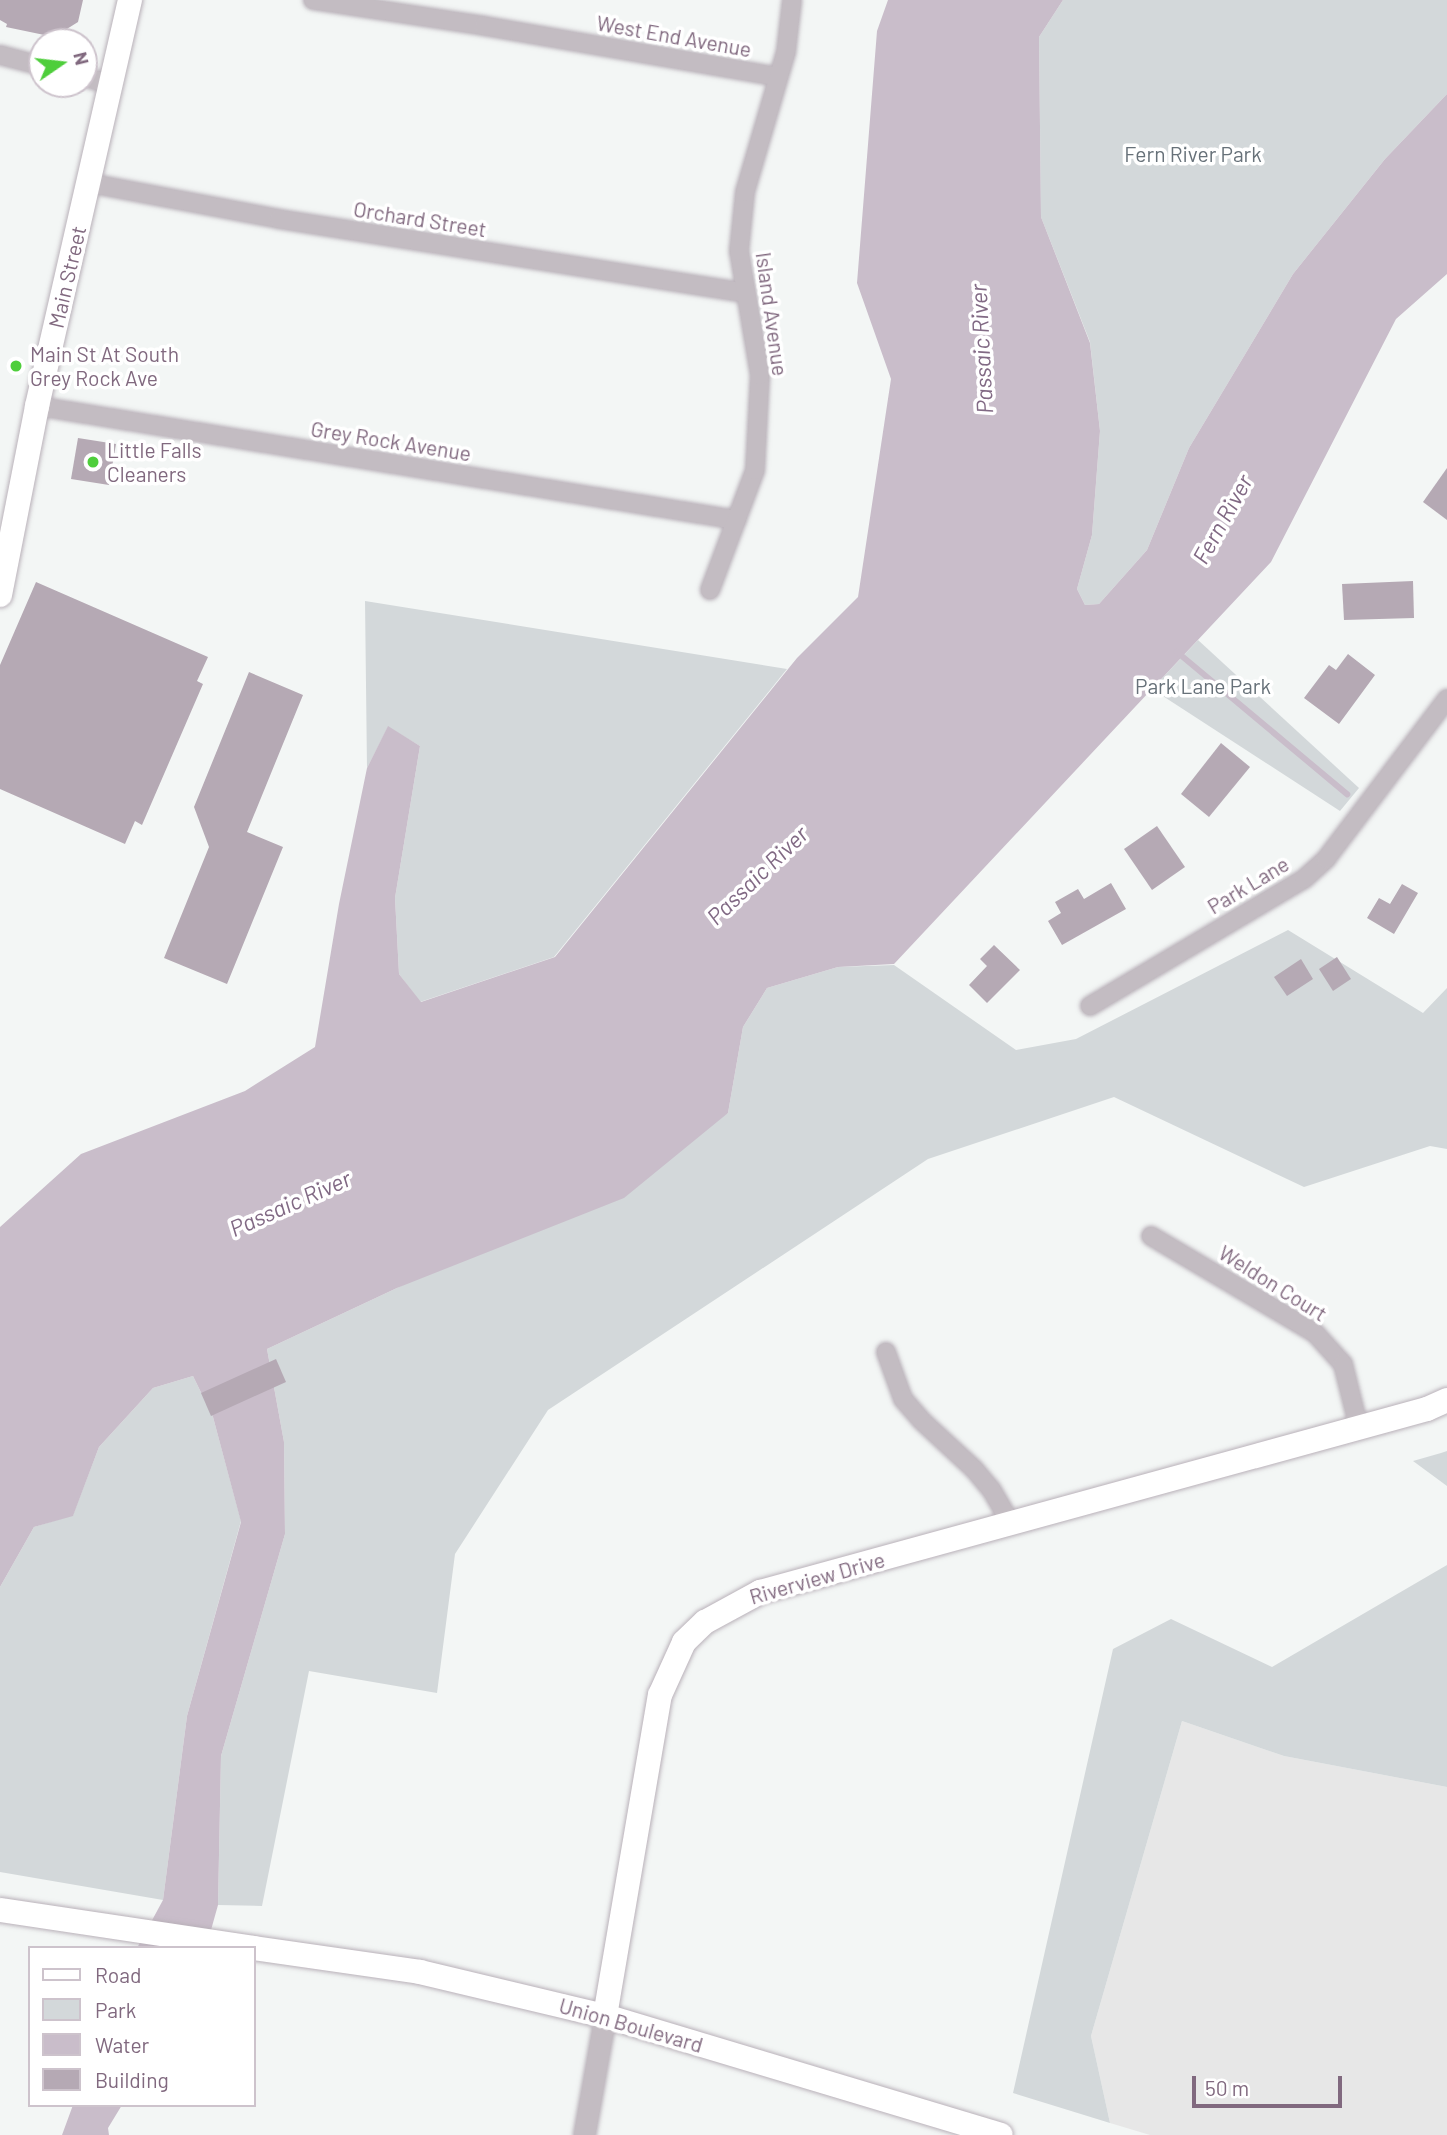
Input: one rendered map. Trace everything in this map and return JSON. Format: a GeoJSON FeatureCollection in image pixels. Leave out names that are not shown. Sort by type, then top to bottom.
{"type":"FeatureCollection","features":[{"type":"Feature","properties":{"kind":"main road","name":"Main Street"},"geometry":{"type":"LineString","coordinates":[[0,596],[37,406],[130,0]]}},
{"type":"Feature","properties":{"kind":"main road","name":"Riverview Drive"},"geometry":{"type":"LineString","coordinates":[[605,2016],[660,1695],[684,1642],[705,1622],[760,1592],[1427,1409],[1447,1400]]}},
{"type":"Feature","properties":{"kind":"main road","name":"Union Boulevard"},"geometry":{"type":"LineString","coordinates":[[3,1911],[240,1946]]}},
{"type":"Feature","properties":{"kind":"main road","name":"Union Boulevard"},"geometry":{"type":"LineString","coordinates":[[256,1948],[420,1972],[605,2016],[1001,2135]]}},
{"type":"Feature","properties":{"kind":"street","name":"West End Avenue"},"geometry":{"type":"LineString","coordinates":[[313,0],[484,26],[778,77]]}},
{"type":"Feature","properties":{"kind":"street","name":"Island Avenue"},"geometry":{"type":"LineString","coordinates":[[710,590],[755,470],[761,404],[755,336],[739,251],[745,192],[786,52],[792,0]]}},
{"type":"Feature","properties":{"kind":"street"},"geometry":{"type":"LineString","coordinates":[[0,55],[28,62]]}},
{"type":"Feature","properties":{"kind":"street"},"geometry":{"type":"LineString","coordinates":[[98,81],[111,84]]}},
{"type":"Feature","properties":{"kind":"street","name":"Orchard Street"},"geometry":{"type":"LineString","coordinates":[[89,183],[279,219],[745,293]]}},
{"type":"Feature","properties":{"kind":"street","name":"Grey Rock Avenue"},"geometry":{"type":"LineString","coordinates":[[37,406],[737,520]]}},
{"type":"Feature","properties":{"kind":"street","name":"Park Lane"},"geometry":{"type":"LineString","coordinates":[[1090,1006],[1304,879],[1325,859],[1441,721],[1447,699]]}},
{"type":"Feature","properties":{"kind":"street","name":"Weldon Court"},"geometry":{"type":"LineString","coordinates":[[1151,1236],[1315,1333],[1343,1364],[1359,1428]]}},
{"type":"Feature","properties":{"kind":"street"},"geometry":{"type":"LineString","coordinates":[[886,1352],[903,1399],[920,1420],[974,1469],[991,1489],[1012,1523]]}},
{"type":"Feature","properties":{"kind":"street","name":"Riverview Drive"},"geometry":{"type":"LineString","coordinates":[[584,2135],[605,2016]]}},
{"type":"Feature","properties":{"kind":"shaded area"},"geometry":{"type":"Polygon","coordinates":[[[1182,1721],[1284,1756],[1447,1787],[1447,2135],[1150,2135],[1110,2123],[1091,2036],[1182,1721]]]}},
{"type":"Feature","properties":{"kind":"green space","name":"Fern River Park"},"geometry":{"type":"Polygon","coordinates":[[[1063,0],[1447,0],[1447,94],[1385,159],[1293,274],[1189,448],[1147,550],[1099,604],[1085,605],[1077,589],[1092,535],[1100,431],[1090,342],[1041,217],[1039,37],[1063,0]]]}},
{"type":"Feature","properties":{"kind":"green space"},"geometry":{"type":"Polygon","coordinates":[[[365,601],[787,669],[554,957],[420,1002],[399,974],[395,898],[420,746],[388,727],[367,768],[365,601]]]}},
{"type":"Feature","properties":{"kind":"green space","name":"Park Lane Park"},"geometry":{"type":"Polygon","coordinates":[[[1198,640],[1359,788],[1340,811],[1152,689],[1198,640]]]}},
{"type":"Feature","properties":{"kind":"green space"},"geometry":{"type":"Polygon","coordinates":[[[1288,930],[1423,1013],[1447,988],[1447,1149],[1430,1146],[1304,1187],[1114,1097],[928,1159],[548,1410],[455,1554],[437,1693],[309,1671],[262,1906],[218,1905],[221,1756],[285,1534],[284,1442],[267,1349],[397,1288],[728,1113],[743,1027],[767,988],[838,967],[894,965],[1016,1050],[1076,1039],[1288,930]]]}},
{"type":"Feature","properties":{"kind":"green space"},"geometry":{"type":"Polygon","coordinates":[[[193,1376],[213,1417],[241,1521],[187,1716],[163,1900],[0,1872],[0,1587],[34,1527],[73,1515],[99,1447],[153,1388],[193,1376]]]}},
{"type":"Feature","properties":{"kind":"green space"},"geometry":{"type":"Polygon","coordinates":[[[1447,1451],[1447,1486],[1413,1461],[1441,1453],[1447,1451]]]}},
{"type":"Feature","properties":{"kind":"green space"},"geometry":{"type":"Polygon","coordinates":[[[1447,1565],[1447,1787],[1284,1756],[1182,1721],[1091,2036],[1110,2123],[1013,2093],[1113,1649],[1171,1619],[1272,1667],[1447,1565]]]}},
{"type":"Feature","properties":{"kind":"water"},"geometry":{"type":"Polygon","coordinates":[[[888,0],[1063,0],[1039,37],[1041,217],[1090,343],[1100,431],[1092,535],[1077,589],[1085,605],[1099,604],[1147,550],[1189,448],[1293,274],[1385,159],[1447,94],[1447,274],[1396,319],[1271,562],[894,964],[838,967],[767,988],[743,1027],[728,1113],[624,1198],[397,1288],[267,1349],[284,1442],[285,1534],[221,1756],[218,1905],[207,1946],[138,1946],[163,1900],[187,1716],[241,1522],[213,1417],[193,1376],[153,1388],[99,1447],[73,1516],[34,1527],[0,1587],[0,1227],[81,1154],[245,1091],[315,1047],[339,904],[367,768],[388,726],[420,746],[395,898],[399,974],[421,1002],[555,957],[797,658],[858,597],[891,379],[857,283],[877,31],[888,0]]]}},
{"type":"Feature","properties":{"kind":"water"},"geometry":{"type":"Polygon","coordinates":[[[72,2107],[121,2107],[108,2128],[109,2135],[62,2135],[72,2107]]]}},
{"type":"Feature","properties":{"kind":"building"},"geometry":{"type":"Polygon","coordinates":[[[0,0],[83,0],[78,22],[68,28],[28,28],[28,32],[6,27],[7,24],[0,20],[0,0]]]}},
{"type":"Feature","properties":{"kind":"building","name":"Little Falls Cleaners"},"geometry":{"type":"Polygon","coordinates":[[[78,438],[116,444],[109,485],[71,479],[78,438]]]}},
{"type":"Feature","properties":{"kind":"building"},"geometry":{"type":"Polygon","coordinates":[[[1447,468],[1447,520],[1423,502],[1447,468]]]}},
{"type":"Feature","properties":{"kind":"building"},"geometry":{"type":"Polygon","coordinates":[[[1413,581],[1414,618],[1344,620],[1342,584],[1413,581]]]}},
{"type":"Feature","properties":{"kind":"building"},"geometry":{"type":"Polygon","coordinates":[[[36,582],[208,657],[197,681],[203,684],[142,825],[135,821],[125,844],[0,789],[0,665],[36,582]]]}},
{"type":"Feature","properties":{"kind":"building"},"geometry":{"type":"Polygon","coordinates":[[[1348,654],[1375,675],[1339,724],[1304,698],[1329,665],[1336,670],[1348,654]]]}},
{"type":"Feature","properties":{"kind":"building"},"geometry":{"type":"Polygon","coordinates":[[[249,672],[303,695],[247,832],[283,847],[227,984],[164,958],[209,847],[194,807],[249,672]]]}},
{"type":"Feature","properties":{"kind":"building"},"geometry":{"type":"Polygon","coordinates":[[[1221,743],[1250,767],[1209,817],[1181,794],[1221,743]]]}},
{"type":"Feature","properties":{"kind":"building"},"geometry":{"type":"Polygon","coordinates":[[[1157,826],[1185,867],[1152,890],[1124,849],[1157,826]]]}},
{"type":"Feature","properties":{"kind":"building"},"geometry":{"type":"Polygon","coordinates":[[[1111,883],[1126,909],[1062,945],[1048,921],[1061,913],[1055,902],[1078,889],[1084,899],[1111,883]]]}},
{"type":"Feature","properties":{"kind":"building"},"geometry":{"type":"Polygon","coordinates":[[[1402,884],[1418,893],[1394,934],[1367,918],[1379,898],[1390,904],[1402,884]]]}},
{"type":"Feature","properties":{"kind":"building"},"geometry":{"type":"Polygon","coordinates":[[[994,945],[1020,970],[987,1003],[969,985],[987,966],[980,959],[994,945]]]}},
{"type":"Feature","properties":{"kind":"building"},"geometry":{"type":"Polygon","coordinates":[[[1337,957],[1351,979],[1333,991],[1319,969],[1337,957]]]}},
{"type":"Feature","properties":{"kind":"building"},"geometry":{"type":"Polygon","coordinates":[[[1301,959],[1313,979],[1287,996],[1274,977],[1301,959]]]}},
{"type":"Feature","properties":{"kind":"building"},"geometry":{"type":"Polygon","coordinates":[[[276,1359],[286,1382],[211,1416],[201,1393],[276,1359]]]}},
{"type":"Feature","properties":{"kind":"waterway"},"geometry":{"type":"LineString","coordinates":[[1177,652],[1347,794]]}},
{"type":"Feature","properties":{"kind":"place","name":"Main St At South Grey Rock Ave"},"geometry":{"type":"Point","coordinates":[16,366]}},
{"type":"Feature","properties":{"kind":"place","name":"Little Falls Cleaners"},"geometry":{"type":"Point","coordinates":[93,462]}},
{"type":"Feature","properties":{"kind":"water label","name":"Passaic River"},"geometry":{"type":"Point","coordinates":[981,349]}},
{"type":"Feature","properties":{"kind":"water label","name":"Fern River"},"geometry":{"type":"Point","coordinates":[1222,519]}},
{"type":"Feature","properties":{"kind":"water label","name":"Passaic River"},"geometry":{"type":"Point","coordinates":[757,875]}},
{"type":"Feature","properties":{"kind":"water label","name":"Passaic River"},"geometry":{"type":"Point","coordinates":[290,1203]}}]}
